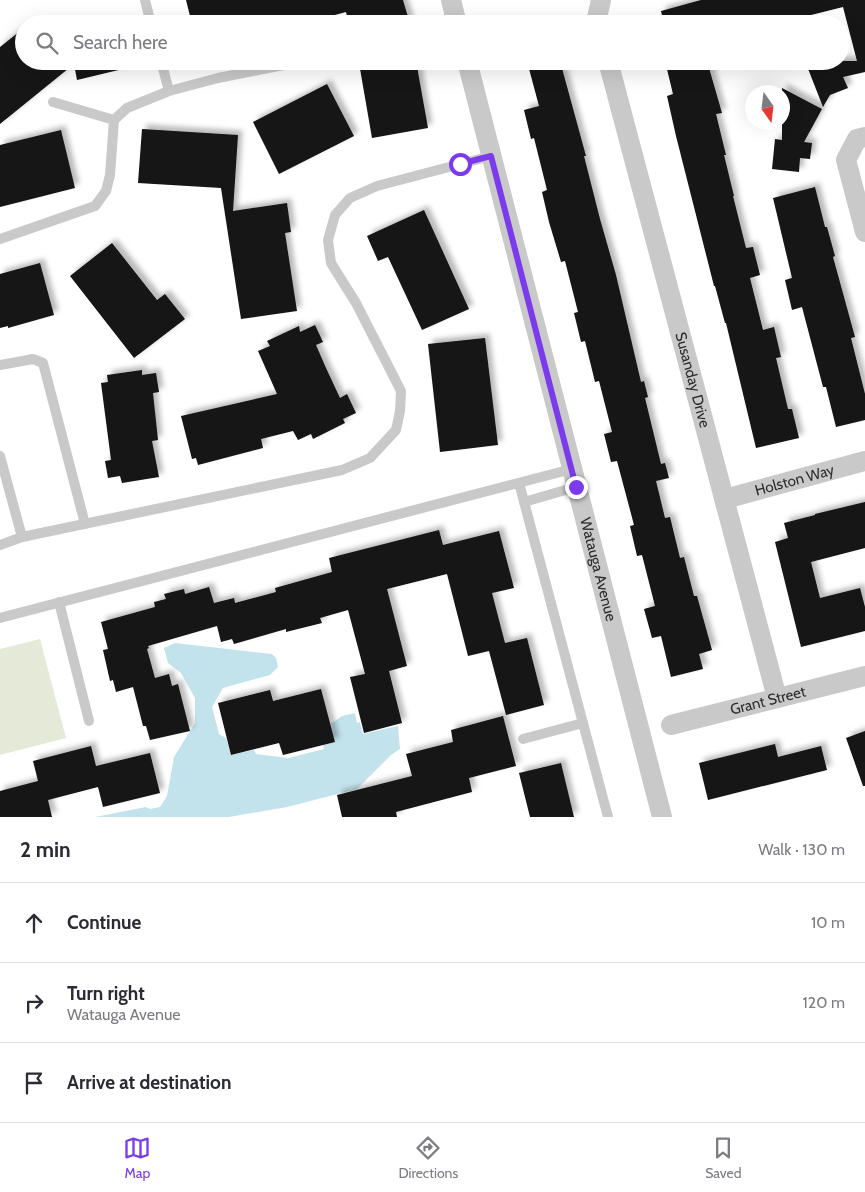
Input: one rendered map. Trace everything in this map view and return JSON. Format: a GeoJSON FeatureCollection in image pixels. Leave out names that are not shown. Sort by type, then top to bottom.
{"type":"FeatureCollection","features":[{"type":"Feature","properties":{"kind":"street"},"geometry":{"type":"LineString","coordinates":[[451,0],[455,15]]}},
{"type":"Feature","properties":{"kind":"street"},"geometry":{"type":"LineString","coordinates":[[598,15],[601,0]]}},
{"type":"Feature","properties":{"kind":"street","name":"Watauga Avenue"},"geometry":{"type":"LineString","coordinates":[[469,70],[662,817]]}},
{"type":"Feature","properties":{"kind":"street","name":"Susanday Drive"},"geometry":{"type":"LineString","coordinates":[[610,70],[777,698]]}},
{"type":"Feature","properties":{"kind":"street"},"geometry":{"type":"LineString","coordinates":[[865,136],[858,138],[846,160],[865,232]]}},
{"type":"Feature","properties":{"kind":"street","name":"Holston Way"},"geometry":{"type":"LineString","coordinates":[[725,499],[865,461]]}},
{"type":"Feature","properties":{"kind":"street","name":"Grant Street"},"geometry":{"type":"LineString","coordinates":[[672,725],[865,676]]}},
{"type":"Feature","properties":{"kind":"lane"},"geometry":{"type":"LineString","coordinates":[[145,0],[149,15]]}},
{"type":"Feature","properties":{"kind":"lane"},"geometry":{"type":"LineString","coordinates":[[163,70],[169,91]]}},
{"type":"Feature","properties":{"kind":"lane"},"geometry":{"type":"LineString","coordinates":[[0,239],[95,206],[106,192],[110,175],[114,120],[127,108],[169,91],[258,70]]}},
{"type":"Feature","properties":{"kind":"lane"},"geometry":{"type":"LineString","coordinates":[[52,102],[114,120]]}},
{"type":"Feature","properties":{"kind":"lane"},"geometry":{"type":"LineString","coordinates":[[0,545],[22,538],[342,470],[370,458],[396,430],[400,411],[401,391],[356,303],[331,263],[328,240],[334,215],[350,198],[377,186],[491,156]]}},
{"type":"Feature","properties":{"kind":"lane"},"geometry":{"type":"LineString","coordinates":[[0,365],[33,359],[43,362],[86,524]]}},
{"type":"Feature","properties":{"kind":"lane"},"geometry":{"type":"LineString","coordinates":[[0,456],[22,538]]}},
{"type":"Feature","properties":{"kind":"lane"},"geometry":{"type":"LineString","coordinates":[[0,618],[519,483],[574,478]]}},
{"type":"Feature","properties":{"kind":"lane"},"geometry":{"type":"LineString","coordinates":[[524,502],[574,478]]}},
{"type":"Feature","properties":{"kind":"lane"},"geometry":{"type":"LineString","coordinates":[[519,483],[608,817]]}},
{"type":"Feature","properties":{"kind":"lane"},"geometry":{"type":"LineString","coordinates":[[59,602],[89,721]]}},
{"type":"Feature","properties":{"kind":"lane"},"geometry":{"type":"LineString","coordinates":[[523,739],[583,723]]}},
{"type":"Feature","properties":{"kind":"green space"},"geometry":{"type":"Polygon","coordinates":[[[40,639],[66,738],[0,755],[0,649],[40,639]]]}},
{"type":"Feature","properties":{"kind":"water"},"geometry":{"type":"Polygon","coordinates":[[[175,643],[272,654],[276,658],[278,667],[270,675],[223,688],[212,707],[219,734],[226,738],[231,755],[254,750],[256,754],[288,758],[324,749],[323,745],[335,742],[331,724],[342,716],[355,713],[357,723],[360,722],[363,734],[398,726],[400,749],[391,755],[357,789],[287,807],[229,817],[95,817],[146,807],[150,809],[160,807],[167,796],[174,757],[195,723],[195,698],[181,673],[168,663],[164,648],[175,643]]]}},
{"type":"Feature","properties":{"kind":"building"},"geometry":{"type":"Polygon","coordinates":[[[186,0],[403,0],[407,15],[347,15],[346,12],[335,15],[190,15],[186,0]]]}},
{"type":"Feature","properties":{"kind":"building"},"geometry":{"type":"Polygon","coordinates":[[[701,0],[865,0],[865,72],[843,77],[848,88],[830,95],[823,107],[809,70],[850,70],[850,61],[857,61],[850,34],[850,15],[845,15],[843,7],[811,15],[662,15],[661,11],[701,0]]]}},
{"type":"Feature","properties":{"kind":"building"},"geometry":{"type":"Polygon","coordinates":[[[15,35],[15,70],[67,70],[0,124],[0,47],[15,35]]]}},
{"type":"Feature","properties":{"kind":"building"},"geometry":{"type":"Polygon","coordinates":[[[75,70],[119,70],[77,80],[75,70]]]}},
{"type":"Feature","properties":{"kind":"building"},"geometry":{"type":"Polygon","coordinates":[[[360,70],[418,70],[428,128],[372,138],[360,70]]]}},
{"type":"Feature","properties":{"kind":"building"},"geometry":{"type":"Polygon","coordinates":[[[529,70],[562,70],[616,275],[641,382],[644,381],[648,397],[645,398],[661,464],[665,463],[669,478],[656,481],[665,518],[670,517],[680,558],[684,557],[694,596],[697,596],[712,650],[699,654],[703,669],[671,677],[661,636],[652,638],[644,609],[655,606],[642,555],[637,556],[630,526],[634,525],[617,461],[611,462],[604,434],[612,432],[599,381],[595,382],[585,341],[581,342],[574,313],[578,312],[565,261],[561,262],[549,222],[542,192],[547,190],[534,138],[531,139],[524,110],[539,106],[529,70]]]}},
{"type":"Feature","properties":{"kind":"building"},"geometry":{"type":"Polygon","coordinates":[[[667,70],[710,70],[722,113],[716,114],[733,196],[746,248],[753,247],[760,275],[750,278],[763,330],[774,327],[781,357],[776,358],[788,409],[792,409],[799,438],[756,448],[726,323],[714,286],[676,136],[667,96],[673,94],[667,70]]]}},
{"type":"Feature","properties":{"kind":"building"},"geometry":{"type":"Polygon","coordinates":[[[327,84],[354,136],[279,174],[253,122],[327,84]]]}},
{"type":"Feature","properties":{"kind":"building"},"geometry":{"type":"Polygon","coordinates":[[[790,92],[822,109],[804,142],[812,143],[810,159],[800,158],[799,172],[772,169],[775,139],[782,140],[782,130],[790,130],[790,92]]]}},
{"type":"Feature","properties":{"kind":"building"},"geometry":{"type":"Polygon","coordinates":[[[142,129],[238,135],[233,211],[287,203],[291,232],[285,233],[297,311],[241,319],[221,188],[138,183],[142,129]]]}},
{"type":"Feature","properties":{"kind":"building"},"geometry":{"type":"Polygon","coordinates":[[[61,130],[75,188],[0,207],[0,145],[61,130]]]}},
{"type":"Feature","properties":{"kind":"building"},"geometry":{"type":"Polygon","coordinates":[[[815,187],[825,227],[827,227],[835,256],[833,257],[855,337],[851,338],[865,394],[865,420],[836,427],[826,387],[823,387],[802,307],[792,310],[785,280],[792,278],[773,198],[815,187]]]}},
{"type":"Feature","properties":{"kind":"building"},"geometry":{"type":"Polygon","coordinates":[[[424,210],[469,309],[422,330],[388,257],[378,261],[367,236],[424,210]]]}},
{"type":"Feature","properties":{"kind":"building"},"geometry":{"type":"Polygon","coordinates":[[[112,243],[157,300],[165,294],[185,319],[134,358],[70,276],[112,243]]]}},
{"type":"Feature","properties":{"kind":"building"},"geometry":{"type":"Polygon","coordinates":[[[40,263],[54,315],[8,328],[8,326],[0,328],[0,274],[40,263]]]}},
{"type":"Feature","properties":{"kind":"building"},"geometry":{"type":"Polygon","coordinates":[[[315,325],[323,342],[316,345],[326,368],[340,398],[347,394],[356,413],[343,419],[345,423],[313,439],[311,434],[298,440],[293,431],[261,439],[263,448],[198,465],[196,458],[192,459],[181,416],[277,394],[258,351],[270,346],[267,341],[299,326],[300,332],[315,325]]]}},
{"type":"Feature","properties":{"kind":"building"},"geometry":{"type":"Polygon","coordinates":[[[485,338],[498,445],[440,452],[428,344],[485,338]]]}},
{"type":"Feature","properties":{"kind":"building"},"geometry":{"type":"Polygon","coordinates":[[[142,370],[142,375],[156,373],[159,392],[153,393],[158,440],[152,441],[159,477],[122,483],[120,476],[108,478],[105,461],[111,460],[101,383],[108,382],[107,375],[142,370]]]}},
{"type":"Feature","properties":{"kind":"building"},"geometry":{"type":"Polygon","coordinates":[[[865,502],[865,548],[811,562],[820,598],[860,588],[865,607],[865,631],[801,647],[775,542],[788,538],[784,523],[865,502]]]}},
{"type":"Feature","properties":{"kind":"building"},"geometry":{"type":"Polygon","coordinates":[[[439,530],[443,545],[499,531],[514,588],[492,593],[505,643],[527,638],[544,705],[506,715],[489,651],[468,656],[447,574],[387,589],[407,666],[389,671],[402,723],[364,733],[350,677],[365,674],[348,610],[320,618],[322,623],[286,632],[286,629],[234,644],[232,639],[221,642],[217,626],[148,646],[149,648],[147,649],[155,678],[169,674],[172,686],[178,684],[190,731],[150,740],[146,726],[143,726],[133,687],[116,692],[113,680],[110,681],[103,650],[108,649],[101,622],[155,607],[154,602],[166,599],[164,594],[184,589],[185,594],[209,587],[214,603],[234,598],[235,603],[276,592],[275,588],[332,572],[329,558],[439,530]]]}},
{"type":"Feature","properties":{"kind":"building"},"geometry":{"type":"Polygon","coordinates":[[[321,689],[335,742],[283,755],[279,743],[231,755],[218,703],[270,690],[273,701],[321,689]]]}},
{"type":"Feature","properties":{"kind":"building"},"geometry":{"type":"Polygon","coordinates":[[[503,716],[516,766],[469,778],[472,792],[396,812],[397,817],[342,817],[337,795],[412,776],[406,754],[453,742],[451,730],[503,716]]]}},
{"type":"Feature","properties":{"kind":"building"},"geometry":{"type":"Polygon","coordinates":[[[865,731],[865,786],[863,786],[846,738],[865,731]]]}},
{"type":"Feature","properties":{"kind":"building"},"geometry":{"type":"Polygon","coordinates":[[[775,744],[778,757],[821,746],[827,770],[708,800],[699,763],[775,744]]]}},
{"type":"Feature","properties":{"kind":"building"},"geometry":{"type":"Polygon","coordinates":[[[91,746],[96,766],[150,753],[160,793],[103,807],[98,787],[48,800],[52,817],[0,817],[0,791],[38,781],[33,761],[91,746]]]}},
{"type":"Feature","properties":{"kind":"building"},"geometry":{"type":"Polygon","coordinates":[[[561,763],[574,817],[530,817],[519,773],[561,763]]]}},
{"type":"Feature","properties":{"kind":"route"},"geometry":{"type":"LineString","coordinates":[[460,164],[491,156],[576,487]]}}]}
